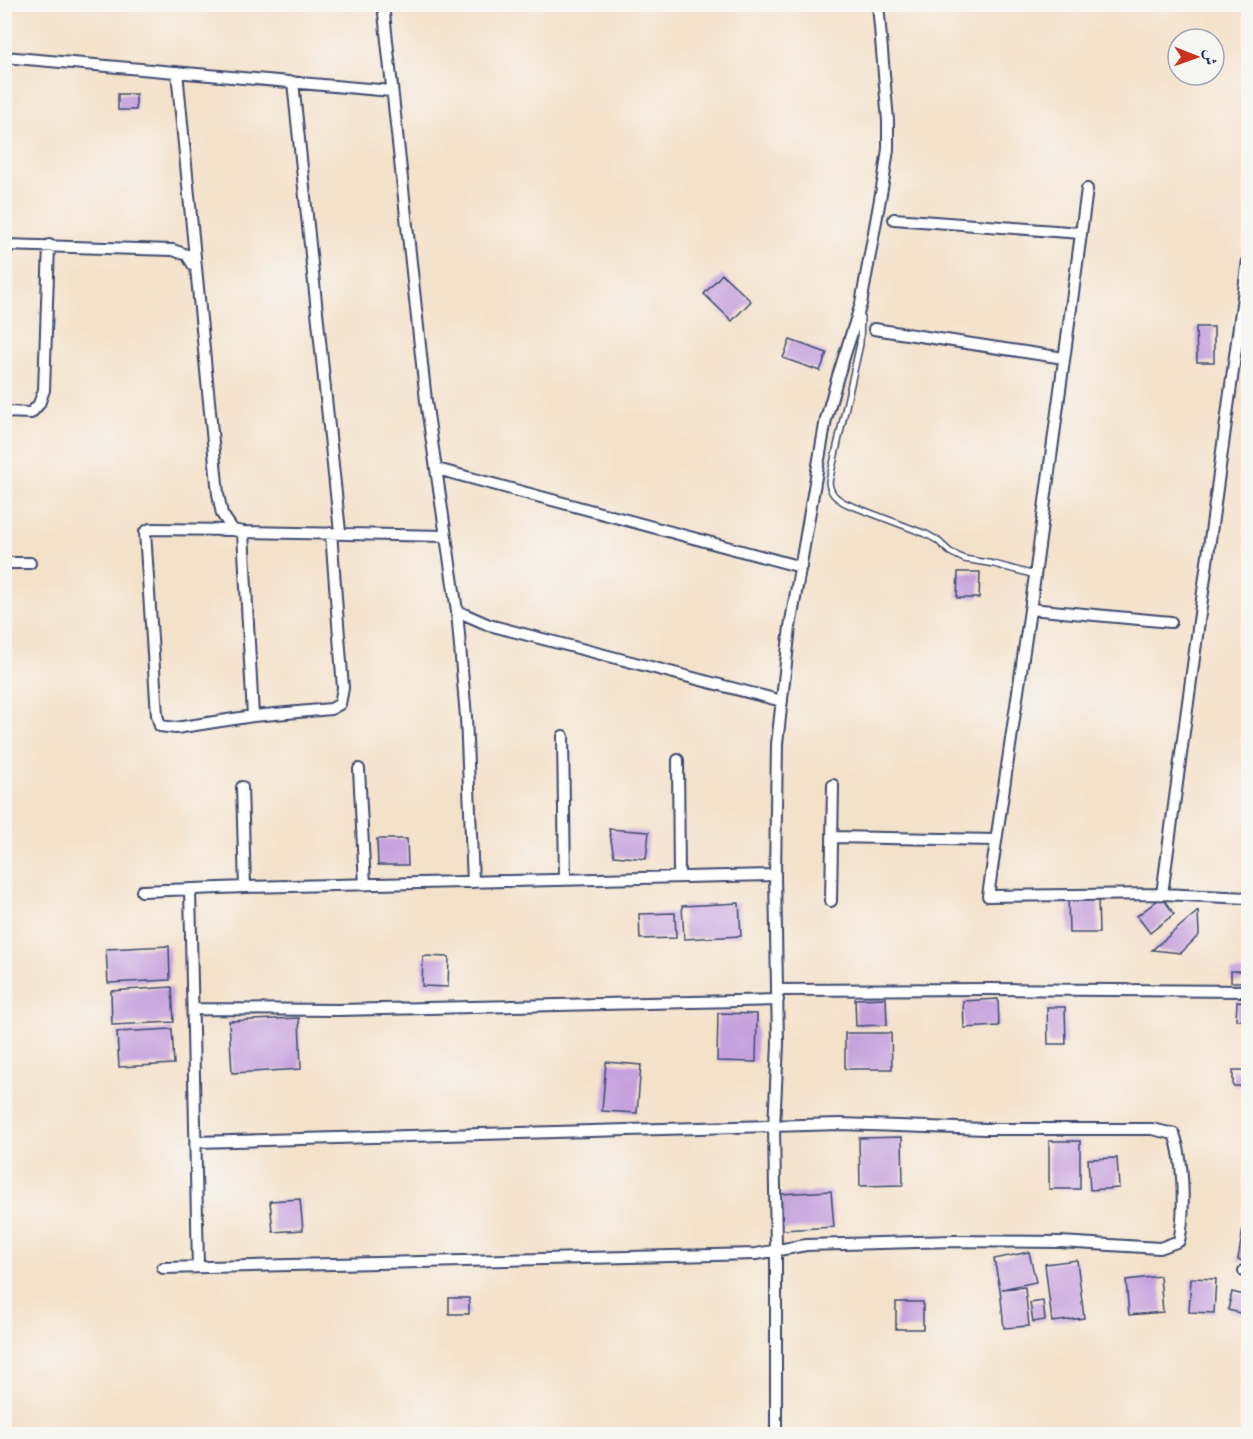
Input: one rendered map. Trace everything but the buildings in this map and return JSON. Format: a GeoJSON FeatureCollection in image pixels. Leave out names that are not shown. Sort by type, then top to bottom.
{"type":"FeatureCollection","features":[{"type":"Feature","properties":{"kind":"street"},"geometry":{"type":"LineString","coordinates":[[383,4],[426,401],[457,611],[466,717],[473,882]]}},
{"type":"Feature","properties":{"kind":"street"},"geometry":{"type":"LineString","coordinates":[[776,1434],[774,1127],[778,995],[775,875],[777,744],[790,627],[826,419],[861,304],[888,149],[886,80],[878,4]]}},
{"type":"Feature","properties":{"kind":"street"},"geometry":{"type":"LineString","coordinates":[[1248,4],[1248,16]]}},
{"type":"Feature","properties":{"kind":"street"},"geometry":{"type":"LineString","coordinates":[[4,57],[391,91]]}},
{"type":"Feature","properties":{"kind":"street"},"geometry":{"type":"LineString","coordinates":[[177,72],[218,494],[222,514],[238,531],[253,716]]}},
{"type":"Feature","properties":{"kind":"street"},"geometry":{"type":"LineString","coordinates":[[293,81],[322,371],[332,437],[336,532],[343,688],[340,705],[331,709],[253,716],[167,728],[160,726],[157,715],[145,532],[150,529],[336,532],[445,536]]}},
{"type":"Feature","properties":{"kind":"street"},"geometry":{"type":"LineString","coordinates":[[1087,189],[1035,576],[988,896],[1162,894],[1248,898]]}},
{"type":"Feature","properties":{"kind":"street"},"geometry":{"type":"LineString","coordinates":[[894,219],[1081,233]]}},
{"type":"Feature","properties":{"kind":"street"},"geometry":{"type":"LineString","coordinates":[[4,245],[172,250],[187,255],[195,268]]}},
{"type":"Feature","properties":{"kind":"street"},"geometry":{"type":"LineString","coordinates":[[4,412],[31,413],[39,404],[44,390],[49,245]]}},
{"type":"Feature","properties":{"kind":"street"},"geometry":{"type":"LineString","coordinates":[[1162,894],[1248,260]]}},
{"type":"Feature","properties":{"kind":"street"},"geometry":{"type":"LineString","coordinates":[[874,329],[1064,358]]}},
{"type":"Feature","properties":{"kind":"street"},"geometry":{"type":"LineString","coordinates":[[436,469],[801,567]]}},
{"type":"Feature","properties":{"kind":"street"},"geometry":{"type":"LineString","coordinates":[[4,563],[30,563]]}},
{"type":"Feature","properties":{"kind":"street"},"geometry":{"type":"LineString","coordinates":[[1030,609],[1171,622]]}},
{"type":"Feature","properties":{"kind":"street"},"geometry":{"type":"LineString","coordinates":[[457,611],[489,625],[782,701]]}},
{"type":"Feature","properties":{"kind":"street"},"geometry":{"type":"LineString","coordinates":[[563,736],[565,880]]}},
{"type":"Feature","properties":{"kind":"street"},"geometry":{"type":"LineString","coordinates":[[678,760],[679,877]]}},
{"type":"Feature","properties":{"kind":"street"},"geometry":{"type":"LineString","coordinates":[[360,769],[365,885]]}},
{"type":"Feature","properties":{"kind":"street"},"geometry":{"type":"LineString","coordinates":[[831,901],[833,785]]}},
{"type":"Feature","properties":{"kind":"street"},"geometry":{"type":"LineString","coordinates":[[242,787],[246,887]]}},
{"type":"Feature","properties":{"kind":"street"},"geometry":{"type":"LineString","coordinates":[[832,837],[996,840]]}},
{"type":"Feature","properties":{"kind":"street"},"geometry":{"type":"LineString","coordinates":[[142,891],[775,875]]}},
{"type":"Feature","properties":{"kind":"street"},"geometry":{"type":"LineString","coordinates":[[190,889],[198,1267]]}},
{"type":"Feature","properties":{"kind":"street"},"geometry":{"type":"LineString","coordinates":[[193,1009],[338,1010],[706,1003],[778,995],[1001,989],[1248,991]]}},
{"type":"Feature","properties":{"kind":"street"},"geometry":{"type":"LineString","coordinates":[[163,1268],[756,1254],[806,1245],[954,1241],[1060,1242],[1160,1248],[1179,1241],[1182,1228],[1180,1151],[1174,1134],[1165,1131],[986,1129],[840,1124],[196,1142]]}},
{"type":"Feature","properties":{"kind":"lane"},"geometry":{"type":"LineString","coordinates":[[861,304],[860,344],[829,482],[832,492],[847,504],[926,534],[950,552],[964,559],[994,564],[1035,576]]}}]}
